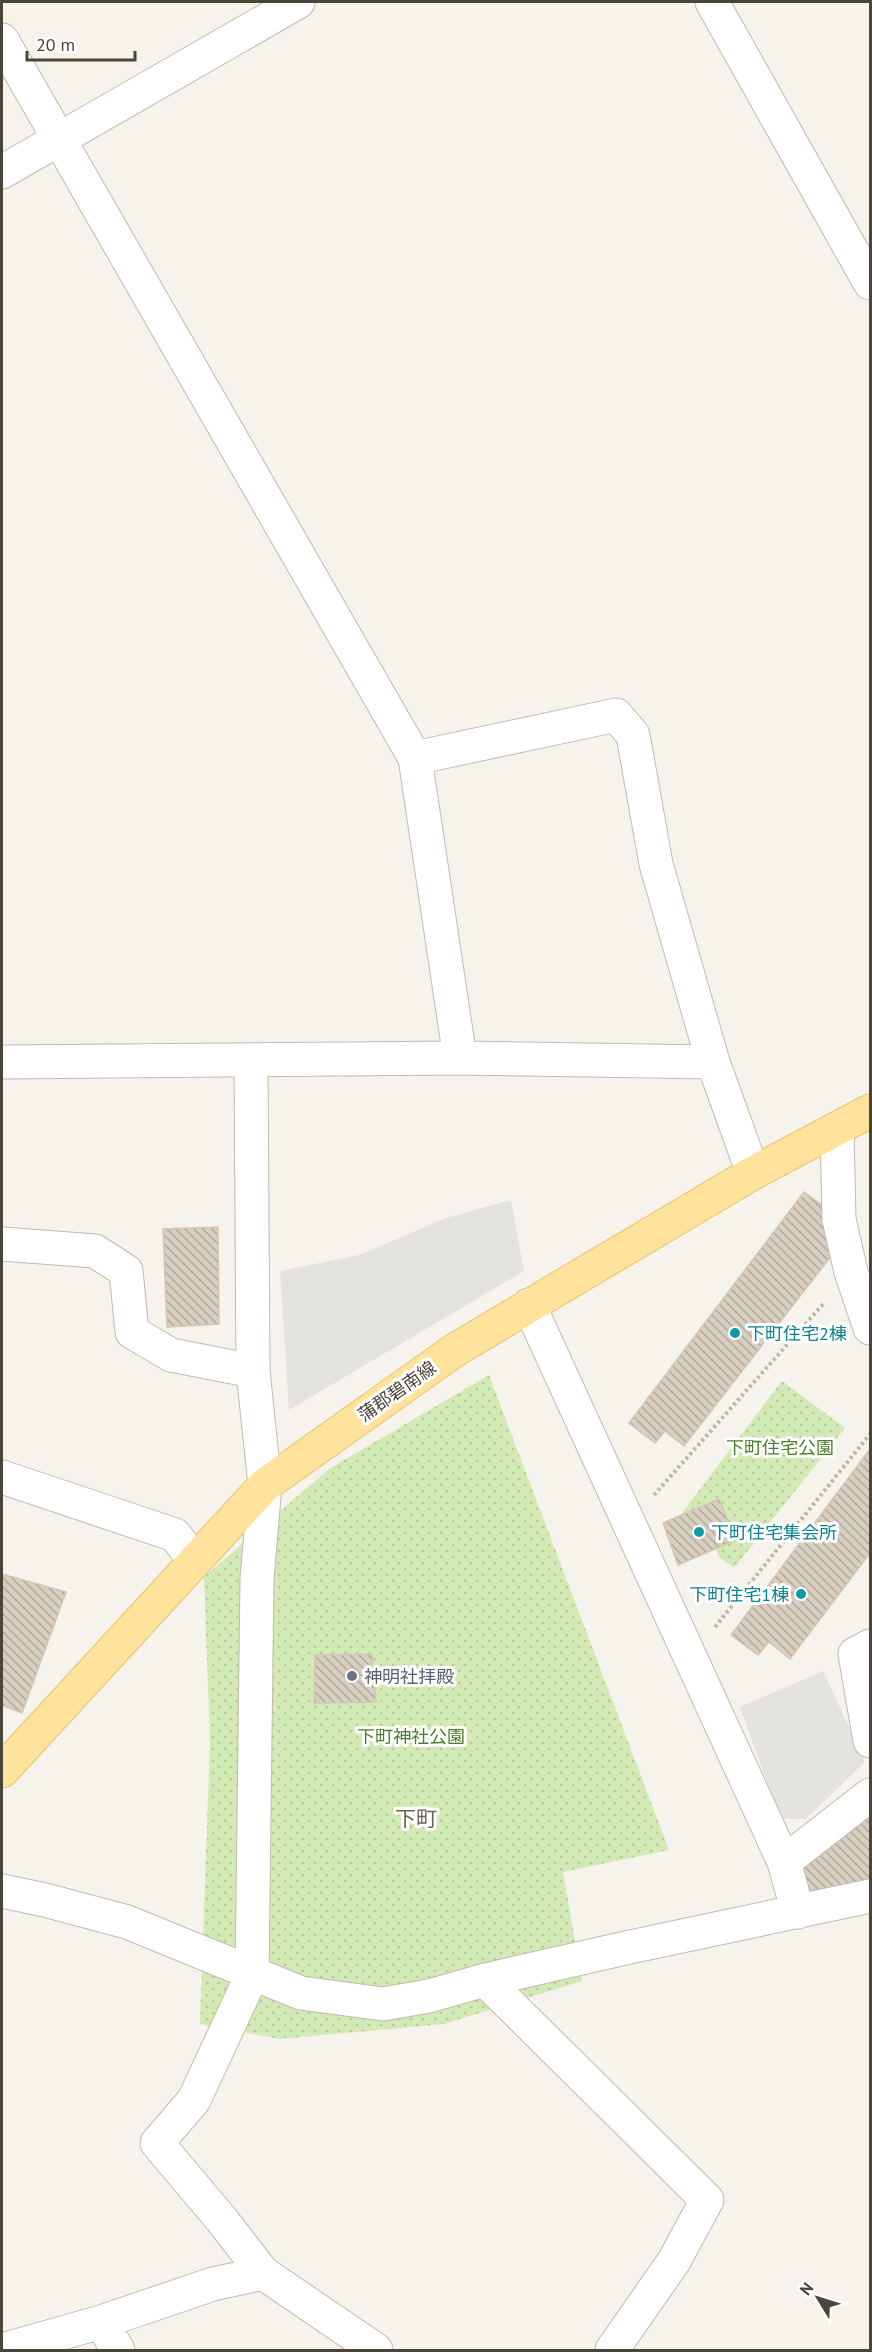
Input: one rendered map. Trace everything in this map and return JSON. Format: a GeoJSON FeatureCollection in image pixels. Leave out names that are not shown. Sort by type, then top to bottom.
{"type":"FeatureCollection","features":[{"type":"Feature","properties":{"kind":"main road","name":"蒲郡碧南線"},"geometry":{"type":"LineString","coordinates":[[2,1771],[265,1485],[454,1350],[753,1173],[870,1111]]}},
{"type":"Feature","properties":{"kind":"street"},"geometry":{"type":"LineString","coordinates":[[2,172],[298,2]]}},
{"type":"Feature","properties":{"kind":"street"},"geometry":{"type":"LineString","coordinates":[[712,2],[870,283]]}},
{"type":"Feature","properties":{"kind":"street"},"geometry":{"type":"LineString","coordinates":[[2,40],[57,140],[415,758],[460,1058]]}},
{"type":"Feature","properties":{"kind":"street"},"geometry":{"type":"LineString","coordinates":[[415,758],[616,715],[633,735],[656,864],[713,1062],[753,1173]]}},
{"type":"Feature","properties":{"kind":"street"},"geometry":{"type":"LineString","coordinates":[[2,1062],[460,1058],[713,1062]]}},
{"type":"Feature","properties":{"kind":"street"},"geometry":{"type":"LineString","coordinates":[[251,1061],[253,1371],[265,1485],[257,1579],[252,1975],[194,2100],[157,2143],[222,2220],[262,2273],[376,2350]]}},
{"type":"Feature","properties":{"kind":"street"},"geometry":{"type":"LineString","coordinates":[[837,1129],[839,1219],[851,1272],[870,1328]]}},
{"type":"Feature","properties":{"kind":"street"},"geometry":{"type":"LineString","coordinates":[[2,1244],[95,1251],[126,1272],[132,1332],[171,1355],[253,1371]]}},
{"type":"Feature","properties":{"kind":"street"},"geometry":{"type":"LineString","coordinates":[[529,1305],[784,1862],[798,1912]]}},
{"type":"Feature","properties":{"kind":"street"},"geometry":{"type":"LineString","coordinates":[[2,1477],[175,1535],[194,1560]]}},
{"type":"Feature","properties":{"kind":"street"},"geometry":{"type":"LineString","coordinates":[[870,1646],[855,1654],[870,1741]]}},
{"type":"Feature","properties":{"kind":"street"},"geometry":{"type":"LineString","coordinates":[[784,1862],[870,1796]]}},
{"type":"Feature","properties":{"kind":"street"},"geometry":{"type":"LineString","coordinates":[[2,1891],[127,1922],[252,1975],[301,1993],[383,2004],[429,1996],[485,1980],[870,1896]]}},
{"type":"Feature","properties":{"kind":"street"},"geometry":{"type":"LineString","coordinates":[[485,1980],[707,2200],[674,2260],[612,2350]]}},
{"type":"Feature","properties":{"kind":"street"},"geometry":{"type":"LineString","coordinates":[[2,2350],[101,2322],[213,2284],[262,2273]]}},
{"type":"Feature","properties":{"kind":"street"},"geometry":{"type":"LineString","coordinates":[[101,2322],[118,2350]]}},
{"type":"Feature","properties":{"kind":"path"},"geometry":{"type":"LineString","coordinates":[[630,1523],[851,1272]]}},
{"type":"Feature","properties":{"kind":"path"},"geometry":{"type":"LineString","coordinates":[[690,1658],[870,1434]]}},
{"type":"Feature","properties":{"kind":"green space","name":"下町神社公園"},"geometry":{"type":"Polygon","coordinates":[[[489,1375],[669,1850],[563,1872],[582,1981],[444,2024],[280,2039],[200,2024],[210,1742],[204,1577],[329,1469],[489,1375]]]}},
{"type":"Feature","properties":{"kind":"green space","name":"下町住宅公園"},"geometry":{"type":"Polygon","coordinates":[[[782,1381],[845,1428],[734,1568],[719,1557],[702,1515],[678,1518],[782,1381]]]}},
{"type":"Feature","properties":{"kind":"shaded area"},"geometry":{"type":"Polygon","coordinates":[[[511,1200],[524,1271],[289,1410],[280,1271],[359,1255],[446,1218],[511,1200]]]}},
{"type":"Feature","properties":{"kind":"shaded area"},"geometry":{"type":"Polygon","coordinates":[[[823,1671],[865,1762],[806,1819],[780,1819],[740,1707],[823,1671]]]}},
{"type":"Feature","properties":{"kind":"building","name":"下町住宅2棟"},"geometry":{"type":"Polygon","coordinates":[[[804,1192],[838,1217],[842,1242],[684,1446],[665,1431],[655,1443],[629,1423],[804,1192]]]}},
{"type":"Feature","properties":{"kind":"building"},"geometry":{"type":"Polygon","coordinates":[[[218,1227],[219,1324],[167,1327],[163,1229],[218,1227]]]}},
{"type":"Feature","properties":{"kind":"building","name":"下町住宅1棟"},"geometry":{"type":"Polygon","coordinates":[[[870,1449],[870,1553],[790,1659],[769,1642],[758,1655],[731,1635],[870,1449]]]}},
{"type":"Feature","properties":{"kind":"building","name":"下町住宅集会所"},"geometry":{"type":"Polygon","coordinates":[[[719,1499],[736,1540],[678,1565],[663,1523],[719,1499]]]}},
{"type":"Feature","properties":{"kind":"building"},"geometry":{"type":"Polygon","coordinates":[[[2,1574],[66,1592],[22,1713],[2,1705],[2,1574]]]}},
{"type":"Feature","properties":{"kind":"building"},"geometry":{"type":"Polygon","coordinates":[[[372,1654],[376,1702],[314,1703],[315,1655],[372,1654]]]}},
{"type":"Feature","properties":{"kind":"building"},"geometry":{"type":"Polygon","coordinates":[[[870,1806],[870,1881],[796,1893],[792,1871],[870,1806]]]}},
{"type":"Feature","properties":{"kind":"place","name":"下町住宅2棟"},"geometry":{"type":"Point","coordinates":[735,1333]}},
{"type":"Feature","properties":{"kind":"place","name":"下町住宅集会所"},"geometry":{"type":"Point","coordinates":[699,1532]}},
{"type":"Feature","properties":{"kind":"place","name":"下町住宅1棟"},"geometry":{"type":"Point","coordinates":[801,1594]}},
{"type":"Feature","properties":{"kind":"place","name":"神明社拝殿"},"geometry":{"type":"Point","coordinates":[352,1676]}},
{"type":"Feature","properties":{"kind":"district","name":"下町"},"geometry":{"type":"Point","coordinates":[416,1818]}}]}
